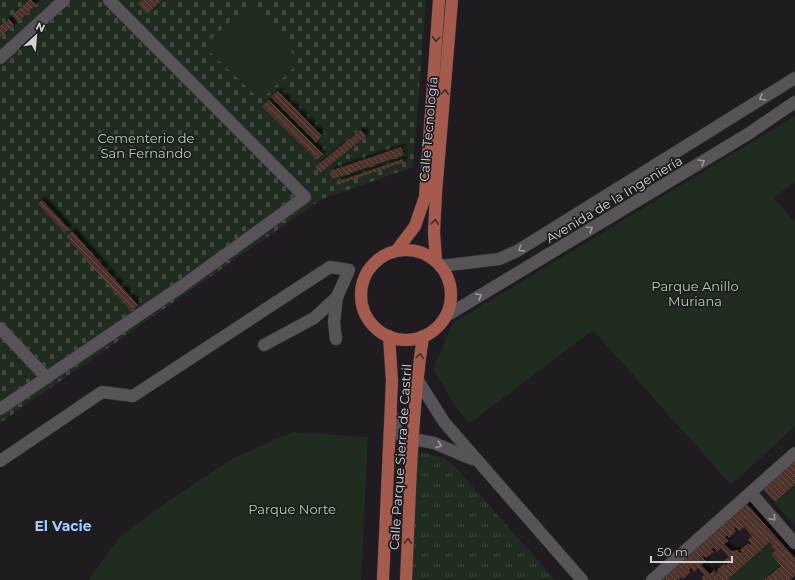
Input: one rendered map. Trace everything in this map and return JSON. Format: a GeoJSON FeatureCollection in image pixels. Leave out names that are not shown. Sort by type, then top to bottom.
{"type":"FeatureCollection","features":[{"type":"Feature","properties":{"kind":"main road","name":"Calle Tecnología"},"geometry":{"type":"LineString","coordinates":[[397,250],[414,226],[425,197],[439,0]]}},
{"type":"Feature","properties":{"kind":"main road","name":"Calle Tecnología"},"geometry":{"type":"LineString","coordinates":[[439,264],[434,232],[452,0]]}},
{"type":"Feature","properties":{"kind":"main road"},"geometry":{"type":"LineString","coordinates":[[397,250],[418,251],[439,264],[450,282],[451,300],[446,316],[436,328],[423,336],[406,340],[389,336],[369,320],[362,307],[362,282],[375,261],[397,250]]}},
{"type":"Feature","properties":{"kind":"main road","name":"Calle Parque Sierra de Castril"},"geometry":{"type":"LineString","coordinates":[[383,580],[392,380],[389,336]]}},
{"type":"Feature","properties":{"kind":"main road","name":"Calle Parque Sierra de Castril"},"geometry":{"type":"LineString","coordinates":[[406,580],[412,440],[417,379],[423,336]]}},
{"type":"Feature","properties":{"kind":"street"},"geometry":{"type":"LineString","coordinates":[[0,58],[64,0]]}},
{"type":"Feature","properties":{"kind":"street"},"geometry":{"type":"LineString","coordinates":[[0,409],[182,286],[305,197],[109,0]]}},
{"type":"Feature","properties":{"kind":"street","name":"Avenida de la Ingeniería"},"geometry":{"type":"LineString","coordinates":[[439,264],[499,259],[517,251],[795,78]]}},
{"type":"Feature","properties":{"kind":"street","name":"Avenida de la Ingeniería"},"geometry":{"type":"LineString","coordinates":[[446,316],[748,134],[795,102]]}},
{"type":"Feature","properties":{"kind":"street"},"geometry":{"type":"LineString","coordinates":[[0,461],[102,392],[133,396],[330,267],[349,270],[337,297],[334,322],[336,339]]}},
{"type":"Feature","properties":{"kind":"street"},"geometry":{"type":"LineString","coordinates":[[264,345],[314,318],[337,297]]}},
{"type":"Feature","properties":{"kind":"street"},"geometry":{"type":"LineString","coordinates":[[0,328],[46,378]]}},
{"type":"Feature","properties":{"kind":"street"},"geometry":{"type":"LineString","coordinates":[[417,379],[444,422],[582,580]]}},
{"type":"Feature","properties":{"kind":"street"},"geometry":{"type":"LineString","coordinates":[[390,411],[394,425],[402,437],[434,443],[477,461]]}},
{"type":"Feature","properties":{"kind":"street"},"geometry":{"type":"LineString","coordinates":[[652,580],[795,453]]}},
{"type":"Feature","properties":{"kind":"street"},"geometry":{"type":"LineString","coordinates":[[751,493],[795,543]]}},
{"type":"Feature","properties":{"kind":"green space","name":"Cementerio de San Fernando"},"geometry":{"type":"Polygon","coordinates":[[[0,0],[426,0],[413,167],[322,199],[0,423],[0,0]]]}},
{"type":"Feature","properties":{"kind":"green space"},"geometry":{"type":"Polygon","coordinates":[[[251,6],[288,46],[295,57],[293,68],[266,95],[260,96],[254,94],[210,52],[208,46],[211,39],[244,9],[251,6]]]}},
{"type":"Feature","properties":{"kind":"green space","name":"Parque Anillo Muriana"},"geometry":{"type":"Polygon","coordinates":[[[795,116],[795,182],[774,198],[795,222],[795,426],[731,485],[593,330],[469,424],[455,406],[433,369],[453,323],[795,116]]]}},
{"type":"Feature","properties":{"kind":"green space","name":"Parque Norte"},"geometry":{"type":"Polygon","coordinates":[[[292,432],[368,437],[361,580],[88,580],[121,535],[174,497],[232,459],[292,432]]]}},
{"type":"Feature","properties":{"kind":"green space"},"geometry":{"type":"Polygon","coordinates":[[[426,453],[445,458],[459,471],[555,580],[413,580],[412,454],[426,453]]]}},
{"type":"Feature","properties":{"kind":"green space"},"geometry":{"type":"Polygon","coordinates":[[[795,456],[795,526],[760,486],[795,456]]]}},
{"type":"Feature","properties":{"kind":"green space"},"geometry":{"type":"Polygon","coordinates":[[[770,542],[775,551],[771,554],[781,566],[764,580],[727,580],[770,542]]]}},
{"type":"Feature","properties":{"kind":"building"},"geometry":{"type":"Polygon","coordinates":[[[29,0],[36,5],[18,22],[12,15],[29,0]]]}},
{"type":"Feature","properties":{"kind":"building"},"geometry":{"type":"Polygon","coordinates":[[[142,0],[162,0],[147,14],[138,4],[142,0]]]}},
{"type":"Feature","properties":{"kind":"building"},"geometry":{"type":"Polygon","coordinates":[[[9,19],[14,25],[0,37],[0,26],[9,19]]]}},
{"type":"Feature","properties":{"kind":"building"},"geometry":{"type":"Polygon","coordinates":[[[278,91],[322,136],[316,142],[271,97],[278,91]]]}},
{"type":"Feature","properties":{"kind":"building"},"geometry":{"type":"Polygon","coordinates":[[[269,100],[323,154],[317,160],[262,106],[269,100]]]}},
{"type":"Feature","properties":{"kind":"building"},"geometry":{"type":"Polygon","coordinates":[[[361,130],[366,136],[320,173],[315,167],[361,130]]]}},
{"type":"Feature","properties":{"kind":"building"},"geometry":{"type":"Polygon","coordinates":[[[401,147],[404,155],[332,179],[330,171],[401,147]]]}},
{"type":"Feature","properties":{"kind":"building"},"geometry":{"type":"Polygon","coordinates":[[[403,159],[404,162],[337,185],[336,182],[403,159]]]}},
{"type":"Feature","properties":{"kind":"building"},"geometry":{"type":"Polygon","coordinates":[[[42,200],[69,229],[65,233],[38,204],[42,200]]]}},
{"type":"Feature","properties":{"kind":"building"},"geometry":{"type":"Polygon","coordinates":[[[72,231],[138,305],[131,311],[66,237],[72,231]]]}},
{"type":"Feature","properties":{"kind":"building"},"geometry":{"type":"Polygon","coordinates":[[[795,456],[795,484],[775,502],[760,486],[795,456]]]}},
{"type":"Feature","properties":{"kind":"building"},"geometry":{"type":"Polygon","coordinates":[[[747,504],[795,558],[795,575],[790,580],[764,580],[781,566],[771,554],[775,551],[770,542],[727,580],[703,580],[702,577],[704,575],[698,568],[694,572],[691,568],[689,570],[691,572],[683,579],[682,577],[679,578],[681,580],[661,580],[747,504]],[[736,527],[734,529],[736,531],[729,538],[727,535],[725,537],[729,541],[724,544],[731,551],[737,550],[740,553],[742,552],[740,550],[748,543],[749,545],[751,544],[748,540],[752,536],[744,527],[739,531],[736,527]],[[714,548],[711,549],[714,552],[706,558],[704,556],[702,557],[706,561],[701,565],[710,574],[714,570],[717,574],[717,570],[724,563],[726,565],[728,564],[725,560],[729,557],[721,548],[717,552],[714,548]]]}},
{"type":"Feature","properties":{"kind":"district","name":"El Vacie"},"geometry":{"type":"Point","coordinates":[63,526]}}]}
